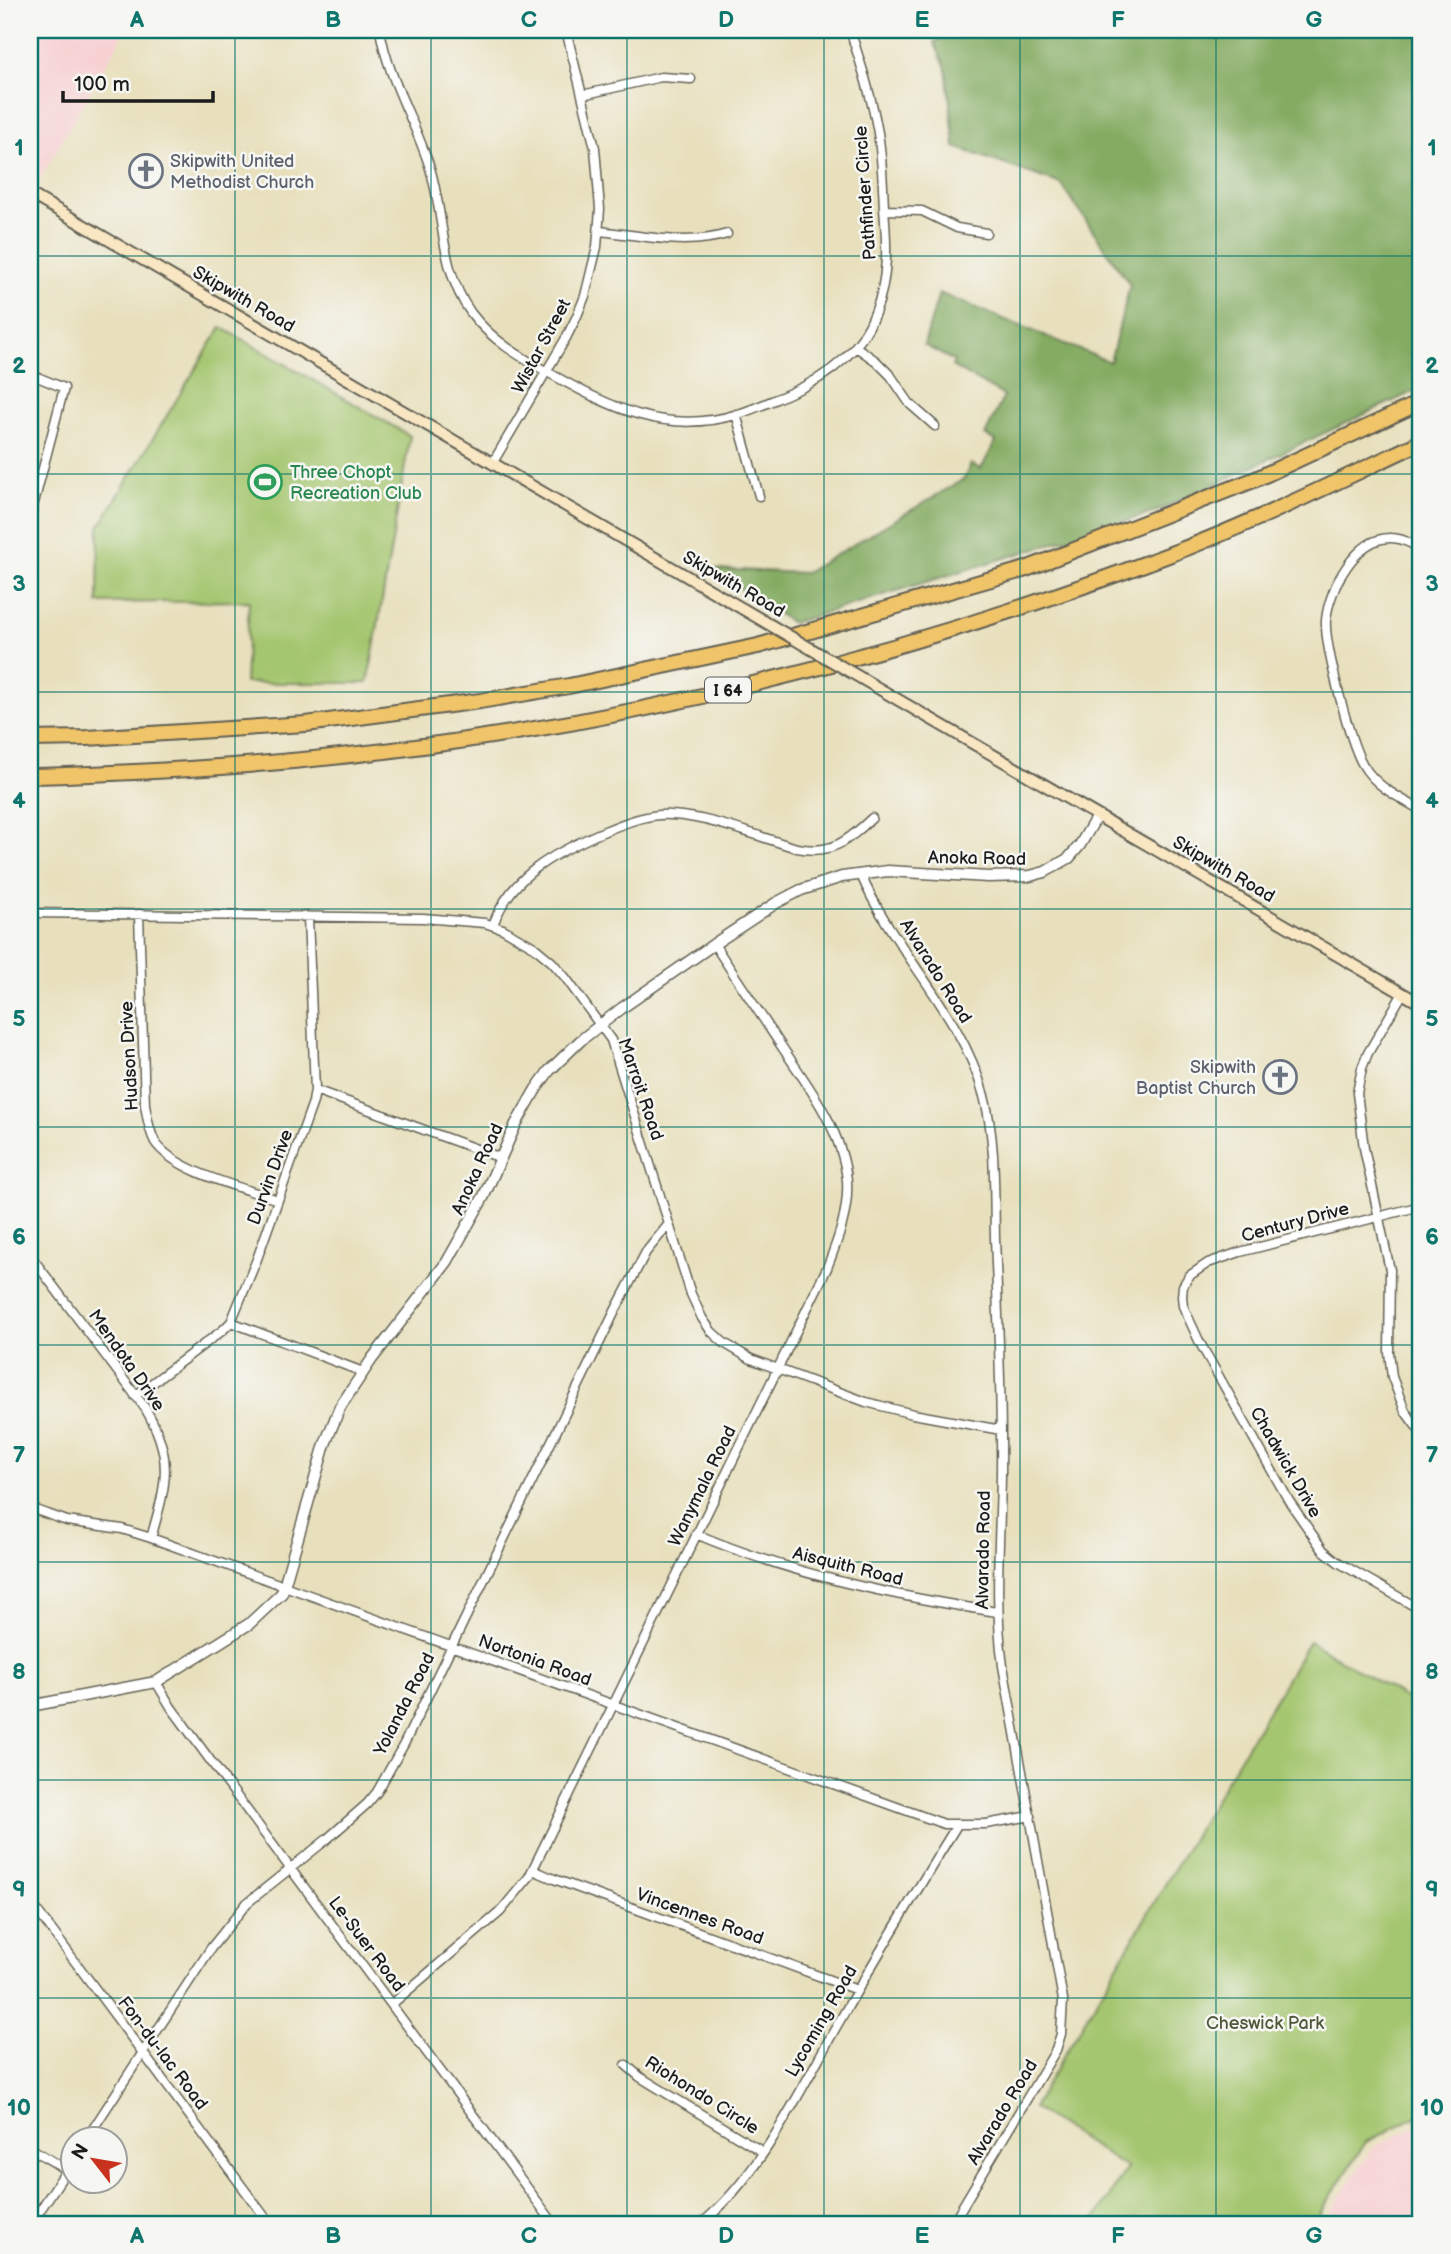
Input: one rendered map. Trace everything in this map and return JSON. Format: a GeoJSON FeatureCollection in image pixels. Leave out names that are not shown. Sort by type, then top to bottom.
{"type":"FeatureCollection","features":[{"type":"Feature","properties":{"kind":"highway","name":"I 64"},"geometry":{"type":"LineString","coordinates":[[30,739],[265,728],[347,719],[569,686],[758,646],[1026,569],[1256,479],[1421,402]]}},
{"type":"Feature","properties":{"kind":"highway","name":"I 64"},"geometry":{"type":"LineString","coordinates":[[30,776],[268,764],[486,737],[655,706],[767,681],[965,626],[1166,556],[1421,442]]}},
{"type":"Feature","properties":{"kind":"main road","name":"Skipwith Road"},"geometry":{"type":"LineString","coordinates":[[30,194],[1421,1004]]}},
{"type":"Feature","properties":{"kind":"street","name":"Pathfinder Circle"},"geometry":{"type":"LineString","coordinates":[[380,30],[393,80],[430,167],[447,262],[461,296],[484,328],[505,346],[608,405],[641,416],[682,422],[736,414],[804,387],[835,367],[856,346],[870,324],[883,292],[887,265],[884,210],[878,135],[867,84],[850,30]]}},
{"type":"Feature","properties":{"kind":"street","name":"Wistar Street"},"geometry":{"type":"LineString","coordinates":[[492,464],[566,338],[585,296],[593,268],[600,209],[597,163],[566,30]]}},
{"type":"Feature","properties":{"kind":"street"},"geometry":{"type":"LineString","coordinates":[[582,95],[661,76],[691,79]]}},
{"type":"Feature","properties":{"kind":"street"},"geometry":{"type":"LineString","coordinates":[[884,210],[922,211],[957,228],[986,233]]}},
{"type":"Feature","properties":{"kind":"street"},"geometry":{"type":"LineString","coordinates":[[599,231],[690,240],[710,239],[727,234]]}},
{"type":"Feature","properties":{"kind":"street"},"geometry":{"type":"LineString","coordinates":[[856,346],[891,376],[910,404],[935,426]]}},
{"type":"Feature","properties":{"kind":"street"},"geometry":{"type":"LineString","coordinates":[[30,374],[64,388],[30,518]]}},
{"type":"Feature","properties":{"kind":"street"},"geometry":{"type":"LineString","coordinates":[[736,414],[759,496]]}},
{"type":"Feature","properties":{"kind":"street"},"geometry":{"type":"LineString","coordinates":[[1421,549],[1400,539],[1391,538],[1381,539],[1363,548],[1348,565],[1333,594],[1326,627],[1344,709],[1362,764],[1384,788],[1421,810]]}},
{"type":"Feature","properties":{"kind":"street"},"geometry":{"type":"LineString","coordinates":[[493,925],[507,899],[543,862],[595,835],[646,817],[664,815],[694,818],[797,848],[813,850],[830,849],[838,845],[872,818]]}},
{"type":"Feature","properties":{"kind":"street","name":"Anoka Road"},"geometry":{"type":"LineString","coordinates":[[30,1706],[156,1682],[249,1624],[272,1605],[285,1587],[325,1444],[340,1407],[363,1371],[447,1262],[536,1089],[561,1058],[598,1026],[714,944],[768,908],[801,890],[842,877],[888,871],[988,877],[1030,876],[1045,872],[1069,858],[1097,816]]}},
{"type":"Feature","properties":{"kind":"street","name":"Alvarado Road"},"geometry":{"type":"LineString","coordinates":[[861,875],[870,896],[943,1008],[968,1053],[984,1095],[990,1130],[993,1185],[1001,1430],[997,1612],[1003,1666],[1062,1990],[1063,2019],[1056,2050],[952,2224]]}},
{"type":"Feature","properties":{"kind":"street","name":"Marroit Road"},"geometry":{"type":"LineString","coordinates":[[30,913],[460,920],[493,925],[534,947],[552,962],[611,1041],[691,1294],[711,1331],[740,1353],[777,1370],[877,1405],[1001,1430]]}},
{"type":"Feature","properties":{"kind":"street","name":"Hudson Drive"},"geometry":{"type":"LineString","coordinates":[[139,914],[145,1105],[152,1135],[162,1150],[180,1164],[278,1200]]}},
{"type":"Feature","properties":{"kind":"street","name":"Durvin Drive"},"geometry":{"type":"LineString","coordinates":[[135,1395],[231,1322],[278,1200],[315,1090],[308,917]]}},
{"type":"Feature","properties":{"kind":"street","name":"Wanymala Road"},"geometry":{"type":"LineString","coordinates":[[392,2004],[500,1912],[533,1870],[837,1242],[846,1203],[847,1181],[840,1149],[817,1099],[714,944]]}},
{"type":"Feature","properties":{"kind":"street"},"geometry":{"type":"LineString","coordinates":[[1403,993],[1368,1053],[1357,1093],[1364,1149],[1390,1270],[1389,1352],[1392,1377],[1405,1411],[1421,1433]]}},
{"type":"Feature","properties":{"kind":"street"},"geometry":{"type":"LineString","coordinates":[[315,1090],[501,1158]]}},
{"type":"Feature","properties":{"kind":"street","name":"Century Drive"},"geometry":{"type":"LineString","coordinates":[[1184,1283],[1195,1270],[1240,1252],[1421,1206]]}},
{"type":"Feature","properties":{"kind":"street","name":"Yolanda Road"},"geometry":{"type":"LineString","coordinates":[[96,2124],[230,1922],[265,1887],[354,1817],[377,1792],[404,1744],[616,1309],[646,1252],[668,1225]]}},
{"type":"Feature","properties":{"kind":"street","name":"Mendota Drive"},"geometry":{"type":"LineString","coordinates":[[30,1255],[135,1395],[160,1436],[166,1459],[164,1490],[151,1538]]}},
{"type":"Feature","properties":{"kind":"street","name":"Chadwick Drive"},"geometry":{"type":"LineString","coordinates":[[1184,1283],[1183,1306],[1193,1328],[1289,1501],[1315,1540],[1331,1558],[1421,1610]]}},
{"type":"Feature","properties":{"kind":"street"},"geometry":{"type":"LineString","coordinates":[[231,1322],[363,1371]]}},
{"type":"Feature","properties":{"kind":"street","name":"Nortonia Road"},"geometry":{"type":"LineString","coordinates":[[30,1508],[59,1519],[122,1529],[151,1538],[944,1824],[986,1824],[1031,1816]]}},
{"type":"Feature","properties":{"kind":"street","name":"Aisquith Road"},"geometry":{"type":"LineString","coordinates":[[696,1534],[840,1583],[914,1599],[997,1612]]}},
{"type":"Feature","properties":{"kind":"street","name":"Le-Suer Road"},"geometry":{"type":"LineString","coordinates":[[156,1682],[179,1718],[554,2224]]}},
{"type":"Feature","properties":{"kind":"street","name":"Lycoming Road"},"geometry":{"type":"LineString","coordinates":[[701,2224],[731,2197],[763,2152],[957,1825]]}},
{"type":"Feature","properties":{"kind":"street","name":"Vincennes Road"},"geometry":{"type":"LineString","coordinates":[[533,1870],[857,1990]]}},
{"type":"Feature","properties":{"kind":"street","name":"Fon-du-lac Road"},"geometry":{"type":"LineString","coordinates":[[30,1901],[270,2224]]}},
{"type":"Feature","properties":{"kind":"street","name":"Riohondo Circle"},"geometry":{"type":"LineString","coordinates":[[625,2065],[640,2077],[763,2152]]}},
{"type":"Feature","properties":{"kind":"street"},"geometry":{"type":"LineString","coordinates":[[30,2148],[60,2166]]}},
{"type":"Feature","properties":{"kind":"street"},"geometry":{"type":"LineString","coordinates":[[31,2224],[60,2180]]}},
{"type":"Feature","properties":{"kind":"shaded area"},"geometry":{"type":"Polygon","coordinates":[[[30,30],[126,30],[37,184],[30,180],[30,30]]]}},
{"type":"Feature","properties":{"kind":"shaded area"},"geometry":{"type":"Polygon","coordinates":[[[1421,2123],[1421,2224],[1322,2224],[1372,2148],[1421,2123]]]}},
{"type":"Feature","properties":{"kind":"green space"},"geometry":{"type":"Polygon","coordinates":[[[968,30],[1074,42],[1076,30],[1421,30],[1421,388],[1155,512],[792,623],[711,569],[805,573],[964,479],[971,464],[981,469],[996,441],[985,435],[1004,396],[952,366],[954,361],[924,345],[939,293],[1110,362],[1130,285],[1061,184],[955,147],[946,68],[934,42],[968,30]]]}},
{"type":"Feature","properties":{"kind":"green space","name":"Three Chopt Recreation Club"},"geometry":{"type":"Polygon","coordinates":[[[221,327],[410,436],[368,683],[245,683],[249,601],[98,603],[99,527],[221,327]]]}},
{"type":"Feature","properties":{"kind":"green space","name":"Cheswick Park"},"geometry":{"type":"Polygon","coordinates":[[[1309,1641],[1421,1707],[1421,2114],[1366,2142],[1313,2224],[1092,2224],[1127,2168],[1033,2108],[1309,1641]]]}},
{"type":"Feature","properties":{"kind":"place","name":"Skipwith United Methodist Church"},"geometry":{"type":"Point","coordinates":[146,171]}},
{"type":"Feature","properties":{"kind":"place","name":"Three Chopt Recreation Club"},"geometry":{"type":"Point","coordinates":[265,482]}},
{"type":"Feature","properties":{"kind":"place","name":"Skipwith Baptist Church"},"geometry":{"type":"Point","coordinates":[1280,1077]}}]}
